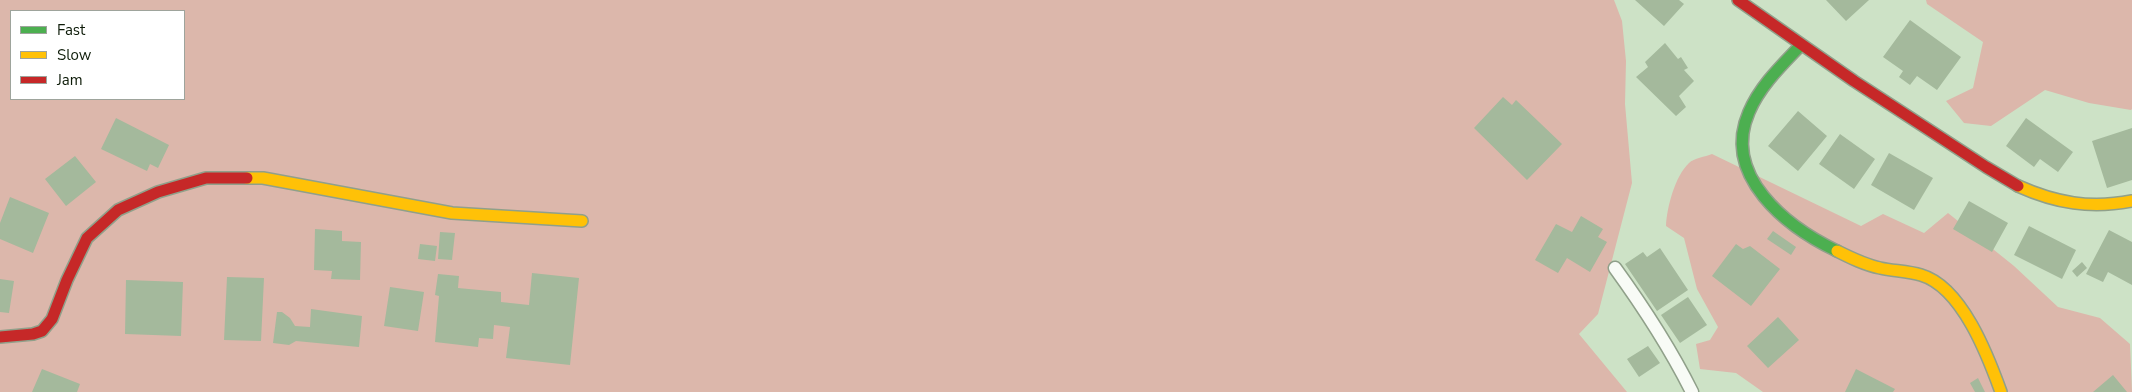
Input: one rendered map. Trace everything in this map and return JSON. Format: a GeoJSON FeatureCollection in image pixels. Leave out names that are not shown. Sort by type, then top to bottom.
{"type":"FeatureCollection","features":[{"type":"Feature","properties":{"kind":"street"},"geometry":{"type":"LineString","coordinates":[[1738,0],[1800,46],[1980,163],[2031,192],[2051,200],[2078,206],[2115,205],[2132,201]]}},
{"type":"Feature","properties":{"kind":"street"},"geometry":{"type":"LineString","coordinates":[[1800,46],[1761,92],[1745,120],[1742,135],[1742,151],[1751,178],[1762,197],[1781,216],[1832,249],[1875,267],[1927,277],[1945,289],[1970,324],[1990,362],[2001,392]]}},
{"type":"Feature","properties":{"kind":"street"},"geometry":{"type":"LineString","coordinates":[[0,337],[32,334],[42,331],[52,319],[67,280],[87,238],[118,210],[158,192],[206,178],[264,178],[452,213],[582,221]]}},
{"type":"Feature","properties":{"kind":"lane"},"geometry":{"type":"LineString","coordinates":[[1615,268],[1668,346],[1692,392]]}},
{"type":"Feature","properties":{"kind":"shaded area"},"geometry":{"type":"Polygon","coordinates":[[[0,0],[1614,0],[1622,21],[1626,61],[1625,104],[1632,183],[1598,314],[1579,334],[1627,392],[0,392],[0,0]]]}},
{"type":"Feature","properties":{"kind":"shaded area"},"geometry":{"type":"Polygon","coordinates":[[[1926,0],[2132,0],[2132,109],[2089,103],[2045,90],[1991,126],[1964,123],[1946,101],[1973,88],[1983,42],[1927,4],[1926,0]]]}},
{"type":"Feature","properties":{"kind":"shaded area"},"geometry":{"type":"Polygon","coordinates":[[[1712,154],[1861,226],[1883,214],[1924,233],[1948,213],[2014,266],[2058,307],[2100,318],[2130,344],[2132,392],[1763,392],[1736,373],[1700,369],[1696,344],[1710,340],[1718,327],[1697,289],[1684,238],[1666,226],[1673,192],[1684,169],[1694,160],[1712,154]]]}},
{"type":"Feature","properties":{"kind":"building"},"geometry":{"type":"Polygon","coordinates":[[[1635,0],[1679,0],[1684,4],[1664,26],[1635,0]]]}},
{"type":"Feature","properties":{"kind":"building"},"geometry":{"type":"Polygon","coordinates":[[[1826,0],[1869,0],[1846,21],[1826,0]]]}},
{"type":"Feature","properties":{"kind":"building"},"geometry":{"type":"Polygon","coordinates":[[[1910,20],[1961,57],[1937,90],[1917,76],[1910,85],[1899,77],[1903,71],[1883,57],[1910,20]]]}},
{"type":"Feature","properties":{"kind":"building"},"geometry":{"type":"Polygon","coordinates":[[[1665,43],[1678,59],[1681,57],[1688,68],[1684,70],[1694,81],[1679,96],[1686,107],[1676,116],[1636,77],[1648,67],[1645,62],[1665,43]]]}},
{"type":"Feature","properties":{"kind":"building"},"geometry":{"type":"Polygon","coordinates":[[[1503,97],[1512,105],[1516,100],[1562,144],[1527,180],[1474,128],[1503,97]]]}},
{"type":"Feature","properties":{"kind":"building"},"geometry":{"type":"Polygon","coordinates":[[[1798,111],[1827,136],[1798,171],[1768,146],[1798,111]]]}},
{"type":"Feature","properties":{"kind":"building"},"geometry":{"type":"Polygon","coordinates":[[[116,118],[169,145],[158,168],[150,164],[147,171],[101,149],[116,118]]]}},
{"type":"Feature","properties":{"kind":"building"},"geometry":{"type":"Polygon","coordinates":[[[2026,118],[2073,152],[2058,172],[2040,159],[2034,167],[2006,146],[2026,118]]]}},
{"type":"Feature","properties":{"kind":"building"},"geometry":{"type":"Polygon","coordinates":[[[2132,128],[2132,180],[2107,188],[2092,141],[2132,128]]]}},
{"type":"Feature","properties":{"kind":"building"},"geometry":{"type":"Polygon","coordinates":[[[1840,134],[1875,159],[1854,189],[1819,164],[1840,134]]]}},
{"type":"Feature","properties":{"kind":"building"},"geometry":{"type":"Polygon","coordinates":[[[1889,153],[1933,178],[1914,210],[1871,185],[1889,153]]]}},
{"type":"Feature","properties":{"kind":"building"},"geometry":{"type":"Polygon","coordinates":[[[75,156],[96,182],[66,206],[45,179],[75,156]]]}},
{"type":"Feature","properties":{"kind":"building"},"geometry":{"type":"Polygon","coordinates":[[[10,197],[49,213],[33,253],[0,239],[0,223],[10,197]]]}},
{"type":"Feature","properties":{"kind":"building"},"geometry":{"type":"Polygon","coordinates":[[[1969,201],[2008,223],[1992,252],[1953,229],[1969,201]]]}},
{"type":"Feature","properties":{"kind":"building"},"geometry":{"type":"Polygon","coordinates":[[[1581,216],[1603,229],[1598,237],[1607,242],[1590,272],[1567,258],[1558,273],[1535,260],[1556,224],[1572,232],[1581,216]]]}},
{"type":"Feature","properties":{"kind":"building"},"geometry":{"type":"Polygon","coordinates":[[[2029,226],[2076,250],[2062,279],[2014,255],[2029,226]]]}},
{"type":"Feature","properties":{"kind":"building"},"geometry":{"type":"Polygon","coordinates":[[[315,229],[342,231],[342,241],[361,242],[360,280],[331,279],[332,271],[314,270],[315,229]]]}},
{"type":"Feature","properties":{"kind":"building"},"geometry":{"type":"Polygon","coordinates":[[[2109,230],[2132,242],[2132,285],[2108,272],[2103,282],[2086,274],[2109,230]]]}},
{"type":"Feature","properties":{"kind":"building"},"geometry":{"type":"Polygon","coordinates":[[[1773,231],[1796,247],[1791,255],[1767,239],[1773,231]]]}},
{"type":"Feature","properties":{"kind":"building"},"geometry":{"type":"Polygon","coordinates":[[[440,232],[455,233],[452,260],[438,259],[440,232]]]}},
{"type":"Feature","properties":{"kind":"building"},"geometry":{"type":"Polygon","coordinates":[[[420,244],[437,246],[435,261],[418,259],[420,244]]]}},
{"type":"Feature","properties":{"kind":"building"},"geometry":{"type":"Polygon","coordinates":[[[1736,244],[1743,249],[1750,246],[1780,269],[1751,306],[1712,276],[1736,244]]]}},
{"type":"Feature","properties":{"kind":"building"},"geometry":{"type":"Polygon","coordinates":[[[1660,248],[1688,290],[1657,311],[1625,264],[1643,252],[1647,257],[1660,248]]]}},
{"type":"Feature","properties":{"kind":"building"},"geometry":{"type":"Polygon","coordinates":[[[2082,262],[2087,268],[2077,277],[2072,271],[2082,262]]]}},
{"type":"Feature","properties":{"kind":"building"},"geometry":{"type":"Polygon","coordinates":[[[532,273],[579,278],[570,365],[506,358],[510,327],[494,325],[493,339],[479,338],[478,347],[435,342],[439,296],[435,295],[438,274],[459,276],[458,288],[501,292],[501,302],[529,305],[532,273]]]}},
{"type":"Feature","properties":{"kind":"building"},"geometry":{"type":"Polygon","coordinates":[[[227,277],[264,278],[261,341],[224,340],[227,277]]]}},
{"type":"Feature","properties":{"kind":"building"},"geometry":{"type":"Polygon","coordinates":[[[0,279],[14,281],[9,313],[0,312],[0,279]]]}},
{"type":"Feature","properties":{"kind":"building"},"geometry":{"type":"Polygon","coordinates":[[[126,280],[183,282],[181,336],[125,334],[126,280]]]}},
{"type":"Feature","properties":{"kind":"building"},"geometry":{"type":"Polygon","coordinates":[[[390,287],[424,292],[418,331],[384,326],[390,287]]]}},
{"type":"Feature","properties":{"kind":"building"},"geometry":{"type":"Polygon","coordinates":[[[1688,297],[1707,325],[1680,343],[1661,315],[1688,297]]]}},
{"type":"Feature","properties":{"kind":"building"},"geometry":{"type":"Polygon","coordinates":[[[311,309],[362,316],[359,347],[296,341],[289,345],[273,343],[277,312],[282,312],[290,318],[295,326],[310,327],[311,309]]]}},
{"type":"Feature","properties":{"kind":"building"},"geometry":{"type":"Polygon","coordinates":[[[1778,317],[1799,340],[1768,368],[1747,346],[1778,317]]]}},
{"type":"Feature","properties":{"kind":"building"},"geometry":{"type":"Polygon","coordinates":[[[1648,346],[1660,363],[1639,377],[1627,359],[1648,346]]]}},
{"type":"Feature","properties":{"kind":"building"},"geometry":{"type":"Polygon","coordinates":[[[42,369],[80,384],[77,392],[32,392],[42,369]]]}},
{"type":"Feature","properties":{"kind":"building"},"geometry":{"type":"Polygon","coordinates":[[[1856,369],[1895,389],[1893,392],[1845,392],[1856,369]]]}},
{"type":"Feature","properties":{"kind":"building"},"geometry":{"type":"Polygon","coordinates":[[[2113,375],[2127,392],[2093,392],[2113,375]]]}},
{"type":"Feature","properties":{"kind":"building"},"geometry":{"type":"Polygon","coordinates":[[[1978,378],[1985,392],[1975,392],[1970,383],[1978,378]]]}},
{"type":"Feature","properties":{"kind":"traffic: fast"},"geometry":{"type":"LineString","coordinates":[[1800,46],[1772,77],[1759,94],[1749,112],[1743,135],[1744,157],[1751,178],[1780,213],[1798,228],[1837,251]]}},
{"type":"Feature","properties":{"kind":"traffic: slow"},"geometry":{"type":"LineString","coordinates":[[247,178],[263,178],[452,213],[582,221]]}},
{"type":"Feature","properties":{"kind":"traffic: slow"},"geometry":{"type":"LineString","coordinates":[[2018,186],[2046,197],[2074,203],[2102,204],[2132,201]]}},
{"type":"Feature","properties":{"kind":"traffic: slow"},"geometry":{"type":"LineString","coordinates":[[1837,251],[1874,267],[1921,275],[1936,282],[1949,293],[1961,308],[1981,342],[2001,392]]}},
{"type":"Feature","properties":{"kind":"traffic: jam"},"geometry":{"type":"LineString","coordinates":[[1738,0],[1854,81],[2018,186]]}},
{"type":"Feature","properties":{"kind":"traffic: jam"},"geometry":{"type":"LineString","coordinates":[[0,337],[33,334],[42,331],[52,319],[67,280],[87,238],[118,210],[158,192],[206,178],[247,178]]}}]}
